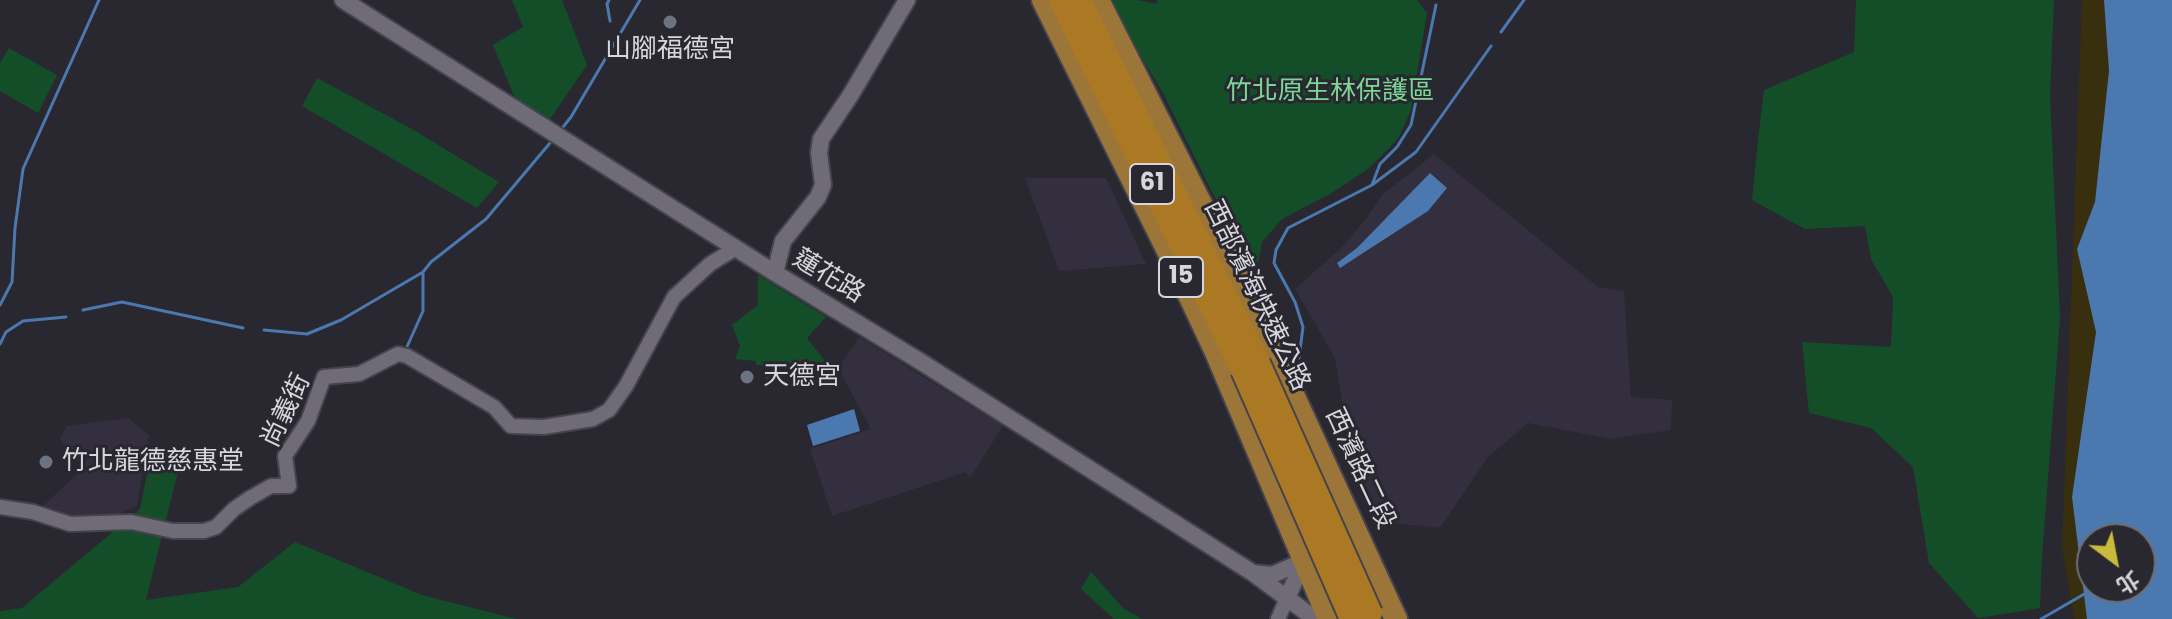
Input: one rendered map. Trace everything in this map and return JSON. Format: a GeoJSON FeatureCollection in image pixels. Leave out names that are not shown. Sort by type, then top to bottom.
{"type":"FeatureCollection","features":[{"type":"Feature","properties":{"kind":"highway","name":"西部濱海快速公路"},"geometry":{"type":"LineString","coordinates":[[1060,0],[1250,366]]}},
{"type":"Feature","properties":{"kind":"highway","name":"西部濱海快速公路"},"geometry":{"type":"LineString","coordinates":[[1080,0],[1365,617]]}},
{"type":"Feature","properties":{"kind":"main road","name":"15"},"geometry":{"type":"LineString","coordinates":[[1043,0],[1215,350],[1329,619]]}},
{"type":"Feature","properties":{"kind":"main road","name":"西濱路二段"},"geometry":{"type":"LineString","coordinates":[[1098,0],[1252,305],[1396,619]]}},
{"type":"Feature","properties":{"kind":"street","name":"蓮花路"},"geometry":{"type":"LineString","coordinates":[[343,0],[1253,573],[1315,619]]}},
{"type":"Feature","properties":{"kind":"street"},"geometry":{"type":"LineString","coordinates":[[775,273],[783,241],[818,197],[823,185],[819,153],[821,139],[907,0]]}},
{"type":"Feature","properties":{"kind":"street","name":"尚義街"},"geometry":{"type":"LineString","coordinates":[[0,507],[33,512],[70,524],[131,522],[173,531],[204,531],[216,527],[234,509],[260,492],[271,486],[289,486],[285,456],[308,421],[324,377],[359,374],[398,354],[407,356],[494,407],[511,426],[544,427],[593,419],[609,410],[626,386],[674,297],[710,264],[736,248]]}},
{"type":"Feature","properties":{"kind":"street"},"geometry":{"type":"LineString","coordinates":[[1253,573],[1272,575],[1358,534]]}},
{"type":"Feature","properties":{"kind":"street"},"geometry":{"type":"LineString","coordinates":[[1278,619],[1304,561]]}},
{"type":"Feature","properties":{"kind":"shaded area"},"geometry":{"type":"Polygon","coordinates":[[[1434,154],[1598,287],[1624,291],[1631,397],[1672,400],[1671,430],[1610,439],[1528,423],[1488,457],[1440,528],[1375,521],[1346,427],[1335,358],[1295,289],[1342,247],[1383,194],[1434,154]]]}},
{"type":"Feature","properties":{"kind":"shaded area"},"geometry":{"type":"Polygon","coordinates":[[[1025,178],[1106,178],[1146,264],[1059,271],[1025,178]]]}},
{"type":"Feature","properties":{"kind":"shaded area"},"geometry":{"type":"Polygon","coordinates":[[[859,337],[1003,426],[970,478],[966,472],[832,516],[810,449],[871,429],[838,368],[859,337]]]}},
{"type":"Feature","properties":{"kind":"shaded area"},"geometry":{"type":"Polygon","coordinates":[[[128,418],[149,435],[137,505],[119,514],[74,519],[42,507],[83,468],[60,439],[66,426],[128,418]]]}},
{"type":"Feature","properties":{"kind":"green space"},"geometry":{"type":"Polygon","coordinates":[[[512,0],[562,0],[587,65],[548,122],[517,103],[493,45],[523,27],[512,0]]]}},
{"type":"Feature","properties":{"kind":"green space","name":"竹北原生林保護區"},"geometry":{"type":"Polygon","coordinates":[[[1107,0],[1157,4],[1157,0],[1417,0],[1427,13],[1411,110],[1398,139],[1368,169],[1330,194],[1282,219],[1262,242],[1257,270],[1212,192],[1163,93],[1107,0]]]}},
{"type":"Feature","properties":{"kind":"green space"},"geometry":{"type":"Polygon","coordinates":[[[1856,0],[2054,0],[2050,95],[2060,318],[2040,608],[1978,618],[1929,563],[1913,467],[1871,428],[1809,413],[1802,342],[1891,347],[1893,297],[1871,259],[1865,226],[1805,229],[1752,200],[1758,140],[1764,90],[1854,52],[1856,0]]]}},
{"type":"Feature","properties":{"kind":"green space"},"geometry":{"type":"Polygon","coordinates":[[[9,48],[57,75],[38,113],[0,91],[0,63],[9,48]]]}},
{"type":"Feature","properties":{"kind":"green space"},"geometry":{"type":"Polygon","coordinates":[[[317,78],[412,129],[499,182],[477,208],[302,106],[317,78]]]}},
{"type":"Feature","properties":{"kind":"green space"},"geometry":{"type":"Polygon","coordinates":[[[758,275],[826,317],[807,338],[829,366],[766,382],[767,366],[756,365],[756,361],[735,359],[740,346],[732,325],[758,305],[758,275]]]}},
{"type":"Feature","properties":{"kind":"green space"},"geometry":{"type":"Polygon","coordinates":[[[153,444],[183,451],[146,600],[238,587],[295,542],[422,595],[516,619],[0,619],[0,611],[22,608],[140,509],[153,444]]]}},
{"type":"Feature","properties":{"kind":"green space"},"geometry":{"type":"Polygon","coordinates":[[[1091,572],[1123,608],[1142,619],[1114,619],[1081,589],[1091,572]]]}},
{"type":"Feature","properties":{"kind":"sand"},"geometry":{"type":"Polygon","coordinates":[[[2082,0],[2172,0],[2172,619],[2074,619],[2062,549],[2082,0]]]}},
{"type":"Feature","properties":{"kind":"water"},"geometry":{"type":"Polygon","coordinates":[[[2104,0],[2172,0],[2172,619],[2087,619],[2085,603],[2156,603],[2156,523],[2076,523],[2076,530],[2072,497],[2096,332],[2077,249],[2095,202],[2109,71],[2104,0]]]}},
{"type":"Feature","properties":{"kind":"water"},"geometry":{"type":"Polygon","coordinates":[[[1430,173],[1447,188],[1428,211],[1340,268],[1337,263],[1357,248],[1430,173]]]}},
{"type":"Feature","properties":{"kind":"water"},"geometry":{"type":"Polygon","coordinates":[[[854,409],[860,431],[813,446],[807,425],[854,409]]]}},
{"type":"Feature","properties":{"kind":"waterway"},"geometry":{"type":"LineString","coordinates":[[0,305],[12,282],[23,169],[99,0]]}},
{"type":"Feature","properties":{"kind":"waterway"},"geometry":{"type":"LineString","coordinates":[[609,0],[610,21]]}},
{"type":"Feature","properties":{"kind":"waterway"},"geometry":{"type":"LineString","coordinates":[[563,127],[640,0]]}},
{"type":"Feature","properties":{"kind":"waterway"},"geometry":{"type":"LineString","coordinates":[[1501,32],[1524,0]]}},
{"type":"Feature","properties":{"kind":"waterway"},"geometry":{"type":"LineString","coordinates":[[1372,185],[1380,164],[1397,147],[1411,125],[1436,5]]}},
{"type":"Feature","properties":{"kind":"waterway"},"geometry":{"type":"LineString","coordinates":[[1299,358],[1303,327],[1295,302],[1274,263],[1276,250],[1288,228],[1372,185],[1416,152],[1491,46]]}},
{"type":"Feature","properties":{"kind":"waterway"},"geometry":{"type":"LineString","coordinates":[[406,349],[423,311],[423,272],[431,262],[486,219],[550,143]]}},
{"type":"Feature","properties":{"kind":"waterway"},"geometry":{"type":"LineString","coordinates":[[264,330],[307,334],[341,320],[423,272]]}},
{"type":"Feature","properties":{"kind":"waterway"},"geometry":{"type":"LineString","coordinates":[[83,310],[122,302],[243,328]]}},
{"type":"Feature","properties":{"kind":"waterway"},"geometry":{"type":"LineString","coordinates":[[0,344],[6,332],[23,321],[66,317]]}},
{"type":"Feature","properties":{"kind":"waterway"},"geometry":{"type":"LineString","coordinates":[[2041,619],[2076,599]]}},
{"type":"Feature","properties":{"kind":"place","name":"山腳福德宮"},"geometry":{"type":"Point","coordinates":[670,22]}},
{"type":"Feature","properties":{"kind":"place","name":"天德宮"},"geometry":{"type":"Point","coordinates":[747,377]}},
{"type":"Feature","properties":{"kind":"place","name":"竹北龍德慈惠堂"},"geometry":{"type":"Point","coordinates":[46,462]}}]}
